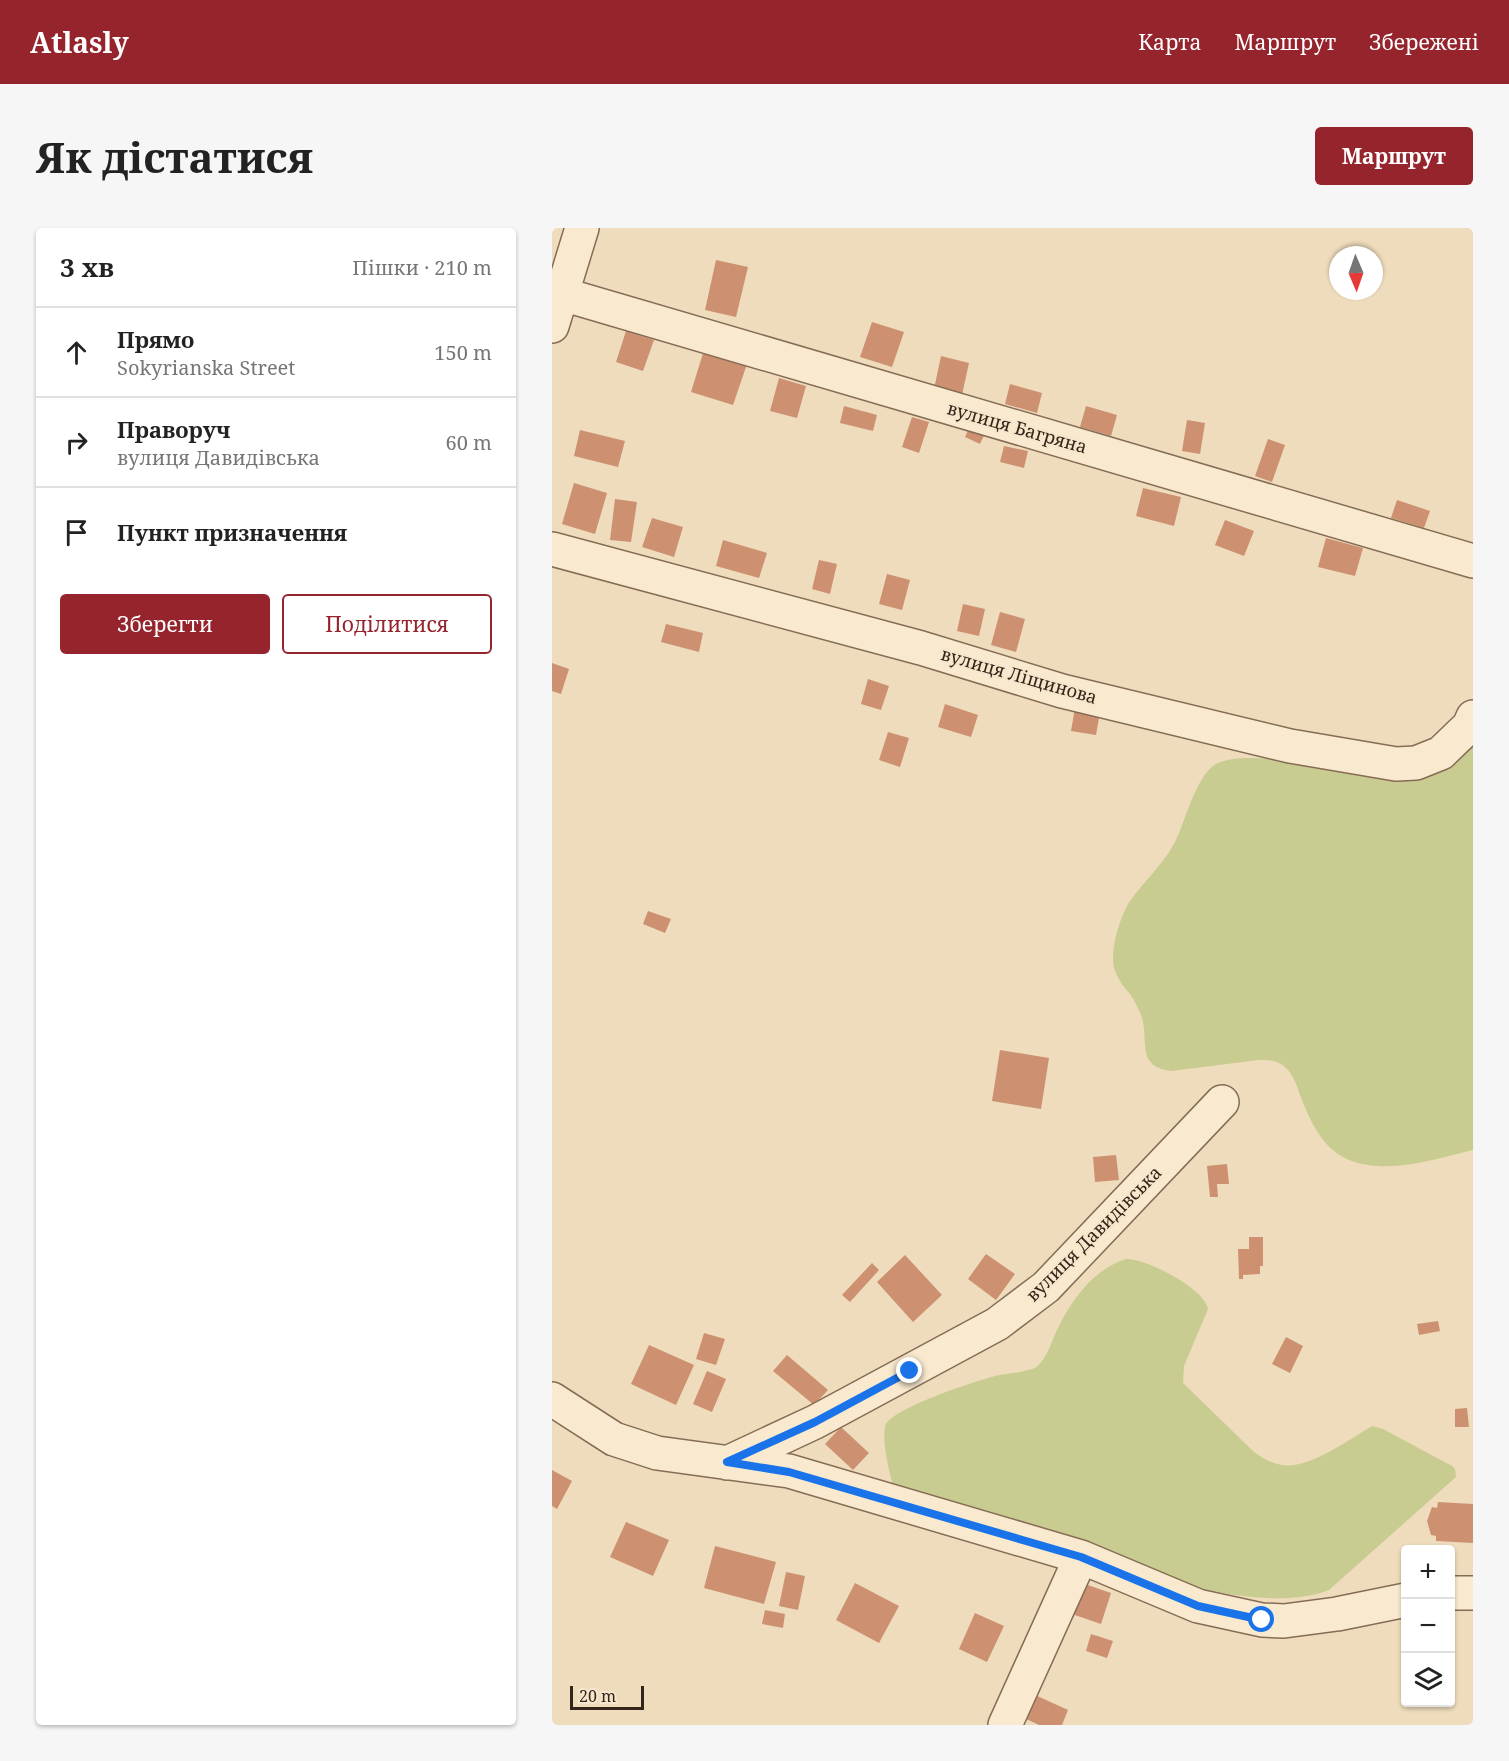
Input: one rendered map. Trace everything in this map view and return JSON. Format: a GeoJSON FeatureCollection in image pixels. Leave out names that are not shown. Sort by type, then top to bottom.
{"type":"FeatureCollection","features":[{"type":"Feature","properties":{"kind":"street"},"geometry":{"type":"LineString","coordinates":[[552,326],[582,228]]}},
{"type":"Feature","properties":{"kind":"street","name":"вулиця Багряна"},"geometry":{"type":"LineString","coordinates":[[562,294],[1473,561]]}},
{"type":"Feature","properties":{"kind":"street","name":"вулиця Ліщинова"},"geometry":{"type":"LineString","coordinates":[[552,549],[921,648],[1062,691],[1290,746],[1396,764],[1416,763],[1440,753],[1469,726],[1473,717]]}},
{"type":"Feature","properties":{"kind":"street","name":"вулиця Давидівська"},"geometry":{"type":"LineString","coordinates":[[727,1462],[815,1422],[997,1324],[1046,1287],[1222,1102]]}},
{"type":"Feature","properties":{"kind":"street"},"geometry":{"type":"LineString","coordinates":[[552,1399],[614,1439],[657,1453],[789,1472],[1081,1557],[1198,1606],[1262,1620],[1306,1619],[1401,1601]]}},
{"type":"Feature","properties":{"kind":"street"},"geometry":{"type":"LineString","coordinates":[[1005,1725],[1081,1557]]}},
{"type":"Feature","properties":{"kind":"street"},"geometry":{"type":"LineString","coordinates":[[1455,1593],[1473,1593]]}},
{"type":"Feature","properties":{"kind":"green space"},"geometry":{"type":"Polygon","coordinates":[[[1473,737],[1473,1150],[1402,1165],[1362,1164],[1348,1160],[1327,1144],[1312,1122],[1293,1078],[1288,1070],[1279,1063],[1259,1060],[1171,1071],[1153,1064],[1146,1052],[1141,1015],[1115,971],[1113,952],[1119,924],[1126,907],[1174,844],[1197,789],[1209,770],[1216,764],[1239,758],[1331,764],[1473,737]]]}},
{"type":"Feature","properties":{"kind":"green space"},"geometry":{"type":"Polygon","coordinates":[[[1126,1259],[1147,1264],[1173,1276],[1186,1284],[1204,1301],[1208,1309],[1184,1366],[1183,1383],[1260,1456],[1282,1465],[1304,1463],[1329,1452],[1372,1426],[1383,1429],[1452,1466],[1456,1477],[1329,1590],[1299,1597],[1264,1598],[1227,1594],[1149,1574],[893,1486],[884,1441],[885,1427],[890,1420],[916,1404],[953,1390],[995,1376],[1035,1368],[1045,1356],[1068,1309],[1084,1288],[1103,1270],[1126,1259]]]}},
{"type":"Feature","properties":{"kind":"building"},"geometry":{"type":"Polygon","coordinates":[[[716,260],[748,267],[736,317],[705,310],[716,260]]]}},
{"type":"Feature","properties":{"kind":"building"},"geometry":{"type":"Polygon","coordinates":[[[872,322],[904,332],[892,367],[860,357],[872,322]]]}},
{"type":"Feature","properties":{"kind":"building"},"geometry":{"type":"Polygon","coordinates":[[[626,331],[654,340],[643,371],[616,362],[626,331]]]}},
{"type":"Feature","properties":{"kind":"building"},"geometry":{"type":"Polygon","coordinates":[[[704,350],[747,364],[733,405],[691,392],[704,350]]]}},
{"type":"Feature","properties":{"kind":"building"},"geometry":{"type":"Polygon","coordinates":[[[941,356],[969,363],[962,395],[934,389],[941,356]]]}},
{"type":"Feature","properties":{"kind":"building"},"geometry":{"type":"Polygon","coordinates":[[[779,378],[806,386],[797,418],[770,411],[779,378]]]}},
{"type":"Feature","properties":{"kind":"building"},"geometry":{"type":"Polygon","coordinates":[[[1010,384],[1042,393],[1037,413],[1005,404],[1010,384]]]}},
{"type":"Feature","properties":{"kind":"building"},"geometry":{"type":"Polygon","coordinates":[[[844,406],[877,415],[873,431],[840,423],[844,406]]]}},
{"type":"Feature","properties":{"kind":"building"},"geometry":{"type":"Polygon","coordinates":[[[1086,406],[1117,415],[1111,436],[1080,427],[1086,406]]]}},
{"type":"Feature","properties":{"kind":"building"},"geometry":{"type":"Polygon","coordinates":[[[912,417],[929,422],[919,453],[902,447],[912,417]]]}},
{"type":"Feature","properties":{"kind":"building"},"geometry":{"type":"Polygon","coordinates":[[[1187,420],[1205,423],[1200,454],[1182,451],[1187,420]]]}},
{"type":"Feature","properties":{"kind":"building"},"geometry":{"type":"Polygon","coordinates":[[[971,424],[986,431],[980,444],[965,437],[971,424]]]}},
{"type":"Feature","properties":{"kind":"building"},"geometry":{"type":"Polygon","coordinates":[[[580,430],[625,441],[618,467],[574,456],[580,430]]]}},
{"type":"Feature","properties":{"kind":"building"},"geometry":{"type":"Polygon","coordinates":[[[1268,439],[1285,445],[1272,482],[1255,476],[1268,439]]]}},
{"type":"Feature","properties":{"kind":"building"},"geometry":{"type":"Polygon","coordinates":[[[1004,446],[1028,451],[1024,468],[1000,462],[1004,446]]]}},
{"type":"Feature","properties":{"kind":"building"},"geometry":{"type":"Polygon","coordinates":[[[574,483],[607,493],[595,534],[562,524],[574,483]]]}},
{"type":"Feature","properties":{"kind":"building"},"geometry":{"type":"Polygon","coordinates":[[[1143,488],[1181,497],[1174,526],[1136,516],[1143,488]]]}},
{"type":"Feature","properties":{"kind":"building"},"geometry":{"type":"Polygon","coordinates":[[[615,499],[637,502],[631,542],[610,540],[615,499]]]}},
{"type":"Feature","properties":{"kind":"building"},"geometry":{"type":"Polygon","coordinates":[[[1397,500],[1430,511],[1424,528],[1391,518],[1397,500]]]}},
{"type":"Feature","properties":{"kind":"building"},"geometry":{"type":"Polygon","coordinates":[[[652,518],[683,527],[674,557],[642,547],[652,518]]]}},
{"type":"Feature","properties":{"kind":"building"},"geometry":{"type":"Polygon","coordinates":[[[1225,520],[1254,531],[1244,556],[1215,545],[1225,520]]]}},
{"type":"Feature","properties":{"kind":"building"},"geometry":{"type":"Polygon","coordinates":[[[1326,538],[1363,548],[1355,576],[1318,567],[1326,538]]]}},
{"type":"Feature","properties":{"kind":"building"},"geometry":{"type":"Polygon","coordinates":[[[723,540],[767,553],[759,578],[716,566],[723,540]]]}},
{"type":"Feature","properties":{"kind":"building"},"geometry":{"type":"Polygon","coordinates":[[[819,560],[837,564],[830,594],[812,589],[819,560]]]}},
{"type":"Feature","properties":{"kind":"building"},"geometry":{"type":"Polygon","coordinates":[[[887,574],[910,580],[902,610],[879,604],[887,574]]]}},
{"type":"Feature","properties":{"kind":"building"},"geometry":{"type":"Polygon","coordinates":[[[963,604],[985,609],[979,636],[957,631],[963,604]]]}},
{"type":"Feature","properties":{"kind":"building"},"geometry":{"type":"Polygon","coordinates":[[[1000,612],[1025,619],[1016,652],[991,645],[1000,612]]]}},
{"type":"Feature","properties":{"kind":"building"},"geometry":{"type":"Polygon","coordinates":[[[666,624],[703,633],[699,652],[661,642],[666,624]]]}},
{"type":"Feature","properties":{"kind":"building"},"geometry":{"type":"Polygon","coordinates":[[[552,663],[569,669],[561,694],[552,691],[552,663]]]}},
{"type":"Feature","properties":{"kind":"building"},"geometry":{"type":"Polygon","coordinates":[[[868,679],[889,686],[881,710],[861,704],[868,679]]]}},
{"type":"Feature","properties":{"kind":"building"},"geometry":{"type":"Polygon","coordinates":[[[1076,702],[1101,706],[1096,735],[1071,731],[1076,702]]]}},
{"type":"Feature","properties":{"kind":"building"},"geometry":{"type":"Polygon","coordinates":[[[945,704],[978,715],[971,737],[938,727],[945,704]]]}},
{"type":"Feature","properties":{"kind":"building"},"geometry":{"type":"Polygon","coordinates":[[[888,732],[909,738],[900,767],[879,760],[888,732]]]}},
{"type":"Feature","properties":{"kind":"building"},"geometry":{"type":"Polygon","coordinates":[[[648,911],[671,919],[665,933],[643,924],[648,911]]]}},
{"type":"Feature","properties":{"kind":"building"},"geometry":{"type":"Polygon","coordinates":[[[1000,1050],[1049,1058],[1041,1109],[992,1101],[1000,1050]]]}},
{"type":"Feature","properties":{"kind":"building"},"geometry":{"type":"Polygon","coordinates":[[[1116,1155],[1119,1180],[1095,1182],[1093,1157],[1116,1155]]]}},
{"type":"Feature","properties":{"kind":"building"},"geometry":{"type":"Polygon","coordinates":[[[1227,1164],[1229,1184],[1217,1184],[1218,1197],[1210,1197],[1207,1166],[1227,1164]]]}},
{"type":"Feature","properties":{"kind":"building"},"geometry":{"type":"Polygon","coordinates":[[[1249,1237],[1263,1237],[1263,1266],[1260,1266],[1260,1274],[1243,1275],[1243,1279],[1239,1279],[1238,1249],[1249,1249],[1249,1237]]]}},
{"type":"Feature","properties":{"kind":"building"},"geometry":{"type":"Polygon","coordinates":[[[986,1254],[1015,1274],[996,1300],[968,1279],[986,1254]]]}},
{"type":"Feature","properties":{"kind":"building"},"geometry":{"type":"Polygon","coordinates":[[[905,1255],[942,1295],[913,1322],[877,1282],[905,1255]]]}},
{"type":"Feature","properties":{"kind":"building"},"geometry":{"type":"Polygon","coordinates":[[[872,1263],[879,1270],[850,1302],[842,1295],[872,1263]]]}},
{"type":"Feature","properties":{"kind":"building"},"geometry":{"type":"Polygon","coordinates":[[[1438,1321],[1440,1331],[1419,1335],[1417,1324],[1438,1321]]]}},
{"type":"Feature","properties":{"kind":"building"},"geometry":{"type":"Polygon","coordinates":[[[704,1333],[725,1339],[716,1365],[696,1359],[704,1333]]]}},
{"type":"Feature","properties":{"kind":"building"},"geometry":{"type":"Polygon","coordinates":[[[1286,1337],[1303,1346],[1290,1373],[1272,1364],[1286,1337]]]}},
{"type":"Feature","properties":{"kind":"building"},"geometry":{"type":"Polygon","coordinates":[[[649,1345],[694,1365],[676,1405],[631,1384],[649,1345]]]}},
{"type":"Feature","properties":{"kind":"building"},"geometry":{"type":"Polygon","coordinates":[[[787,1355],[828,1390],[814,1405],[773,1371],[787,1355]]]}},
{"type":"Feature","properties":{"kind":"building"},"geometry":{"type":"Polygon","coordinates":[[[707,1371],[726,1379],[712,1412],[693,1404],[707,1371]]]}},
{"type":"Feature","properties":{"kind":"building"},"geometry":{"type":"Polygon","coordinates":[[[1467,1408],[1469,1427],[1455,1427],[1455,1409],[1467,1408]]]}},
{"type":"Feature","properties":{"kind":"building"},"geometry":{"type":"Polygon","coordinates":[[[841,1427],[869,1453],[853,1470],[825,1444],[841,1427]]]}},
{"type":"Feature","properties":{"kind":"building"},"geometry":{"type":"Polygon","coordinates":[[[552,1470],[572,1481],[557,1509],[552,1506],[552,1470]]]}},
{"type":"Feature","properties":{"kind":"building"},"geometry":{"type":"Polygon","coordinates":[[[1438,1502],[1473,1504],[1473,1543],[1436,1541],[1436,1536],[1431,1535],[1427,1521],[1432,1507],[1437,1508],[1438,1502]]]}},
{"type":"Feature","properties":{"kind":"building"},"geometry":{"type":"Polygon","coordinates":[[[626,1522],[669,1540],[653,1576],[610,1557],[626,1522]]]}},
{"type":"Feature","properties":{"kind":"building"},"geometry":{"type":"Polygon","coordinates":[[[715,1546],[776,1562],[764,1604],[704,1588],[715,1546]]]}},
{"type":"Feature","properties":{"kind":"building"},"geometry":{"type":"Polygon","coordinates":[[[786,1572],[805,1576],[798,1610],[779,1606],[786,1572]]]}},
{"type":"Feature","properties":{"kind":"building"},"geometry":{"type":"Polygon","coordinates":[[[1076,1581],[1111,1593],[1101,1624],[1066,1612],[1076,1581]]]}},
{"type":"Feature","properties":{"kind":"building"},"geometry":{"type":"Polygon","coordinates":[[[855,1583],[899,1606],[879,1643],[836,1620],[855,1583]]]}},
{"type":"Feature","properties":{"kind":"building"},"geometry":{"type":"Polygon","coordinates":[[[765,1610],[785,1614],[783,1628],[762,1624],[765,1610]]]}},
{"type":"Feature","properties":{"kind":"building"},"geometry":{"type":"Polygon","coordinates":[[[975,1613],[1004,1626],[987,1662],[959,1649],[975,1613]]]}},
{"type":"Feature","properties":{"kind":"building"},"geometry":{"type":"Polygon","coordinates":[[[1091,1634],[1113,1641],[1107,1658],[1086,1651],[1091,1634]]]}},
{"type":"Feature","properties":{"kind":"building"},"geometry":{"type":"Polygon","coordinates":[[[1033,1694],[1068,1710],[1062,1725],[1039,1725],[1022,1717],[1033,1694]]]}},
{"type":"Feature","properties":{"kind":"route"},"geometry":{"type":"LineString","coordinates":[[910,1371],[815,1422],[727,1462],[789,1472],[1081,1557],[1198,1606],[1262,1620]]}}]}
